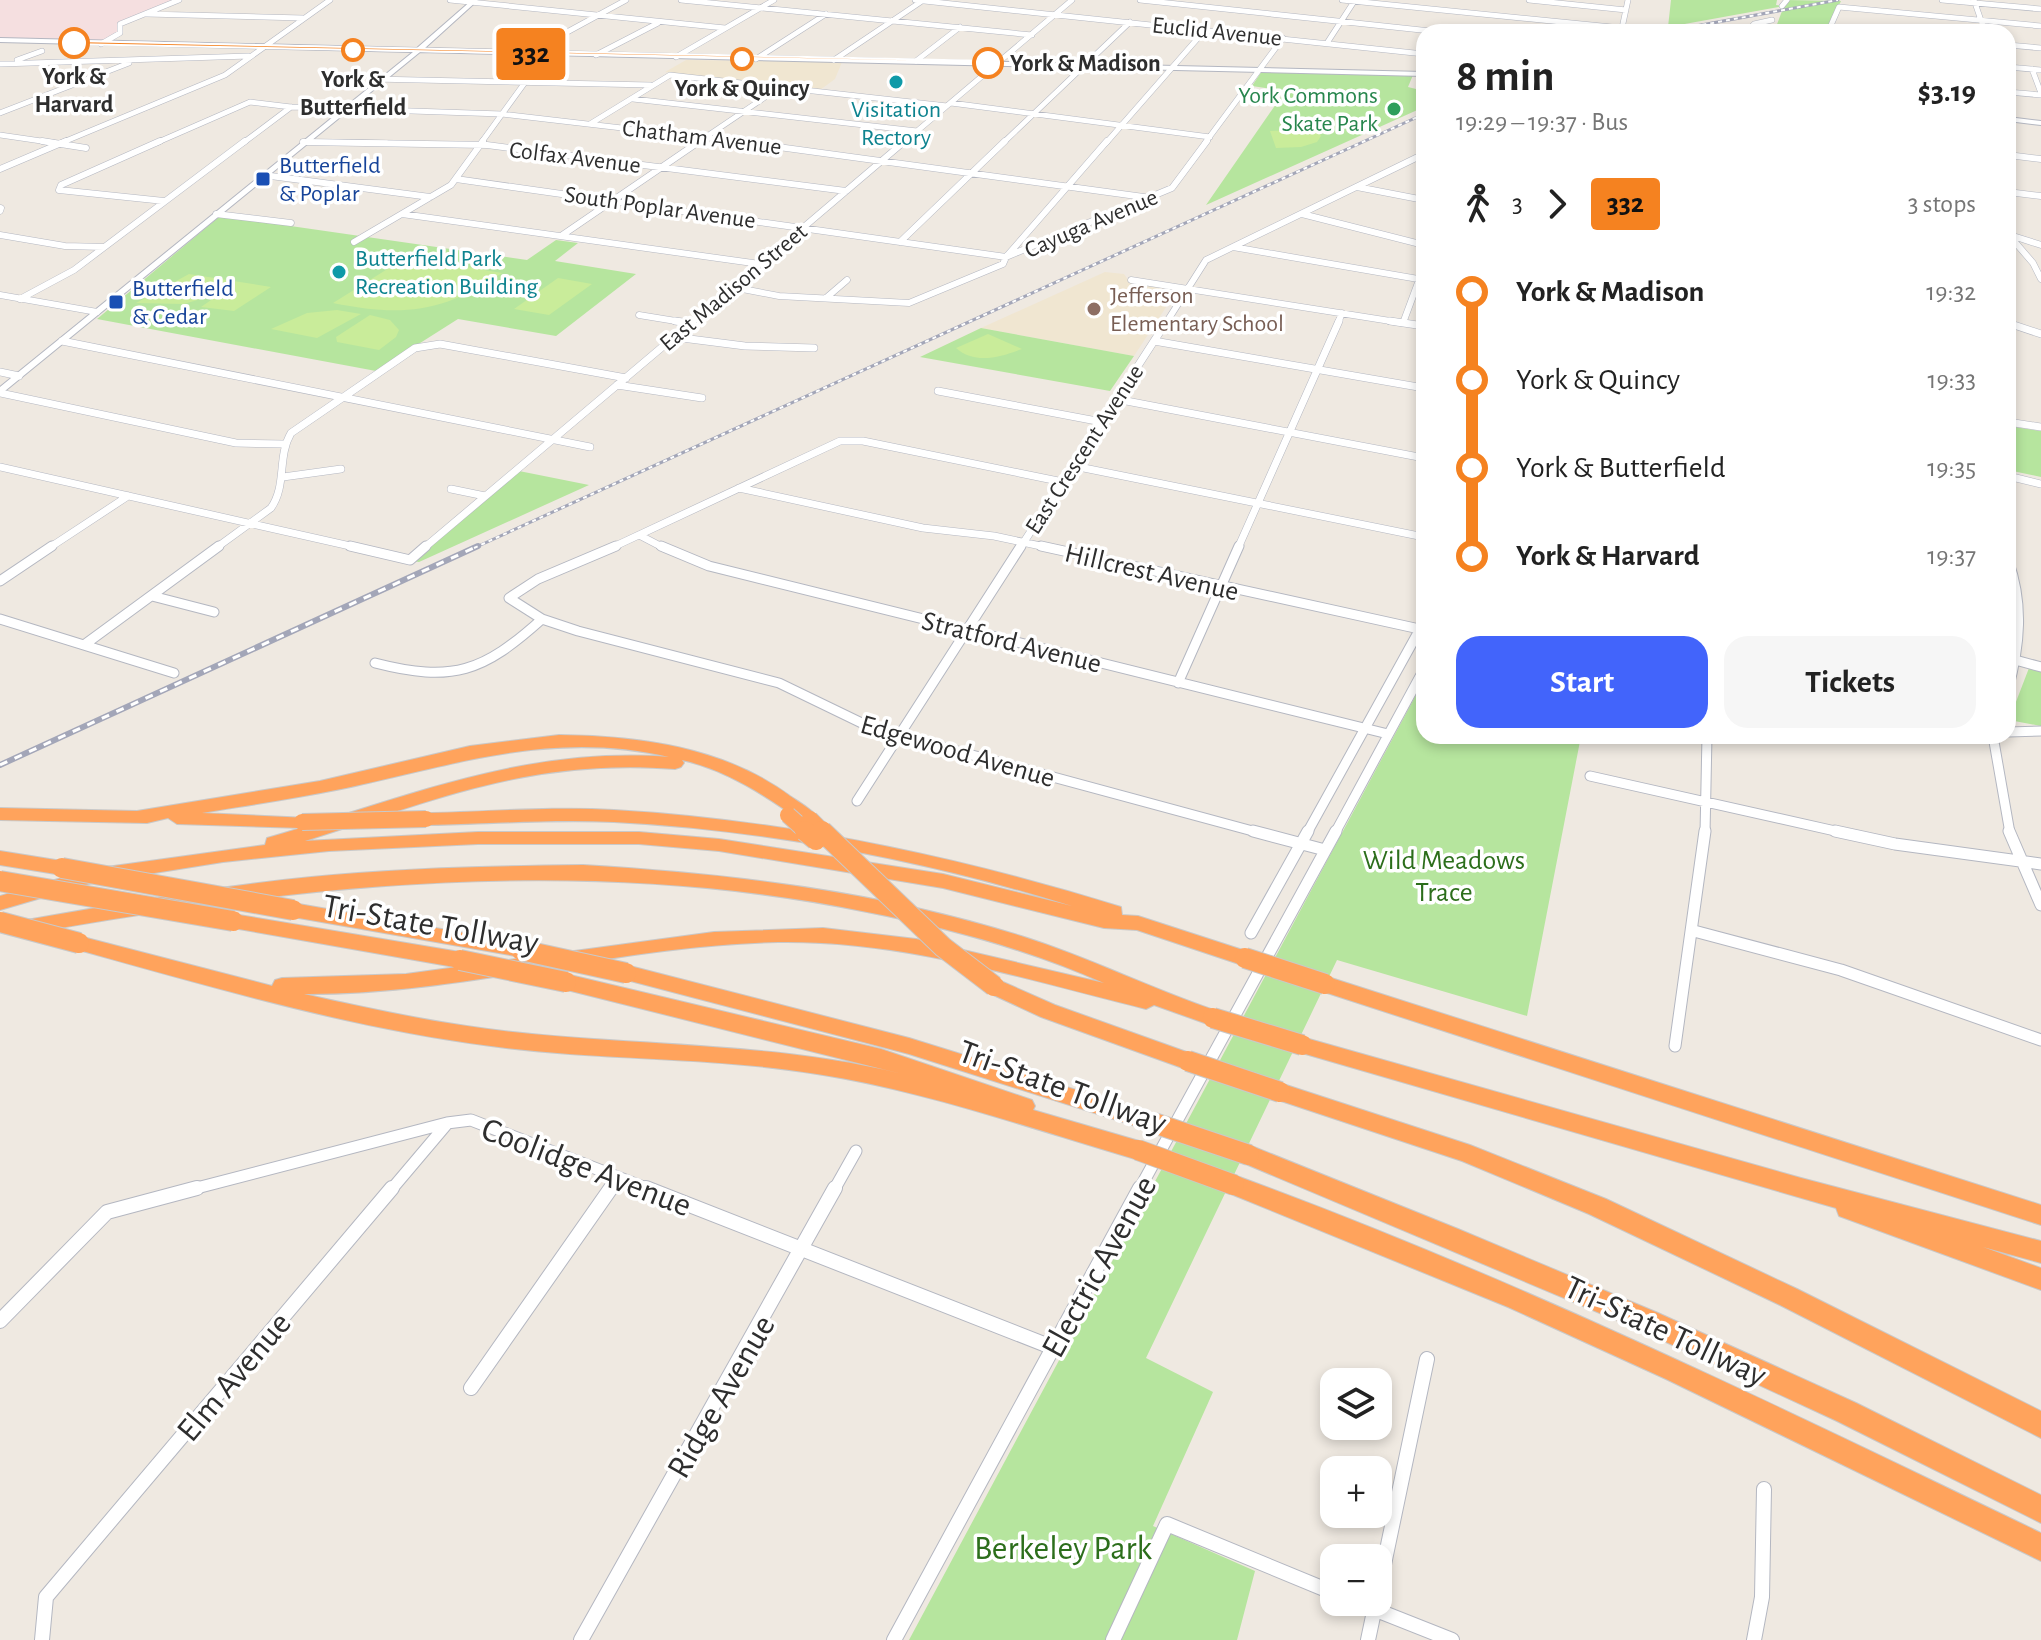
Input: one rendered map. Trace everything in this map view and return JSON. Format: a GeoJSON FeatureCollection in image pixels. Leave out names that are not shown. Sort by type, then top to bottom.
{"type":"FeatureCollection","features":[{"type":"Feature","properties":{"kind":"highway"},"geometry":{"type":"LineString","coordinates":[[136,817],[345,782],[482,749],[573,741],[647,746],[709,762],[771,791],[810,819],[943,947],[994,986],[1048,1011],[1482,1159],[1574,1197],[1706,1256],[2041,1425]]}},
{"type":"Feature","properties":{"kind":"highway"},"geometry":{"type":"LineString","coordinates":[[0,903],[92,876],[223,855],[279,842],[456,783],[581,759],[645,759],[706,770],[766,798],[864,882],[884,893]]}},
{"type":"Feature","properties":{"kind":"highway"},"geometry":{"type":"LineString","coordinates":[[0,814],[302,822],[613,816],[769,832],[881,850],[1015,881],[1110,910],[1138,923],[2041,1215]]}},
{"type":"Feature","properties":{"kind":"highway"},"geometry":{"type":"LineString","coordinates":[[223,855],[399,841],[639,838],[817,858],[943,881],[1104,921],[1138,923]]}},
{"type":"Feature","properties":{"kind":"highway","name":"Tri-State Tollway"},"geometry":{"type":"LineString","coordinates":[[0,858],[521,950],[626,973],[909,1046],[1154,1123],[1249,1155],[1534,1270],[1865,1422],[2041,1509]]}},
{"type":"Feature","properties":{"kind":"highway"},"geometry":{"type":"LineString","coordinates":[[0,932],[233,892],[316,883],[470,871],[619,872],[772,886],[919,915],[995,935],[1076,962],[1207,1016]]}},
{"type":"Feature","properties":{"kind":"highway","name":"Tri-State Tollway"},"geometry":{"type":"LineString","coordinates":[[0,881],[460,960],[566,982],[881,1058],[969,1085],[1234,1185],[1517,1299],[1675,1370],[2041,1547]]}},
{"type":"Feature","properties":{"kind":"highway"},"geometry":{"type":"LineString","coordinates":[[0,922],[192,974],[420,1027],[493,1038],[815,1065],[887,1079],[1138,1150]]}},
{"type":"Feature","properties":{"kind":"highway"},"geometry":{"type":"LineString","coordinates":[[192,974],[268,986],[387,986],[693,943],[777,935],[903,943],[1207,1016],[1801,1188],[2041,1252]]}},
{"type":"Feature","properties":{"kind":"highway"},"geometry":{"type":"LineString","coordinates":[[1801,1188],[1875,1222],[2041,1279]]}},
{"type":"Feature","properties":{"kind":"main road"},"geometry":{"type":"LineString","coordinates":[[345,107],[373,79],[442,31],[438,31],[474,1]]}},
{"type":"Feature","properties":{"kind":"main road"},"geometry":{"type":"LineString","coordinates":[[0,40],[254,51],[680,57]]}},
{"type":"Feature","properties":{"kind":"main road"},"geometry":{"type":"LineString","coordinates":[[254,51],[916,61],[1416,74]]}},
{"type":"Feature","properties":{"kind":"main road"},"geometry":{"type":"LineString","coordinates":[[0,393],[345,107],[383,80],[411,53]]}},
{"type":"Feature","properties":{"kind":"main road"},"geometry":{"type":"LineString","coordinates":[[2016,120],[2041,123]]}},
{"type":"Feature","properties":{"kind":"street"},"geometry":{"type":"LineString","coordinates":[[181,0],[147,14],[305,18]]}},
{"type":"Feature","properties":{"kind":"street"},"geometry":{"type":"LineString","coordinates":[[101,44],[120,33],[120,24],[128,19],[181,0]]}},
{"type":"Feature","properties":{"kind":"street"},"geometry":{"type":"LineString","coordinates":[[0,169],[225,75],[254,51],[330,0]]}},
{"type":"Feature","properties":{"kind":"street"},"geometry":{"type":"LineString","coordinates":[[450,0],[725,28]]}},
{"type":"Feature","properties":{"kind":"street"},"geometry":{"type":"LineString","coordinates":[[354,242],[456,179],[562,33],[626,0]]}},
{"type":"Feature","properties":{"kind":"street"},"geometry":{"type":"LineString","coordinates":[[681,0],[1032,35]]}},
{"type":"Feature","properties":{"kind":"street"},"geometry":{"type":"LineString","coordinates":[[680,57],[774,0]]}},
{"type":"Feature","properties":{"kind":"street","name":"Euclid Avenue"},"geometry":{"type":"LineString","coordinates":[[915,0],[1416,53]]}},
{"type":"Feature","properties":{"kind":"street"},"geometry":{"type":"LineString","coordinates":[[834,60],[922,0]]}},
{"type":"Feature","properties":{"kind":"street","name":"East Madison Street"},"geometry":{"type":"LineString","coordinates":[[250,524],[410,560],[1072,0]]}},
{"type":"Feature","properties":{"kind":"street"},"geometry":{"type":"LineString","coordinates":[[1140,0],[1416,29]]}},
{"type":"Feature","properties":{"kind":"street"},"geometry":{"type":"LineString","coordinates":[[1342,0],[1562,24]]}},
{"type":"Feature","properties":{"kind":"street"},"geometry":{"type":"LineString","coordinates":[[1529,0],[1626,10]]}},
{"type":"Feature","properties":{"kind":"street"},"geometry":{"type":"LineString","coordinates":[[1625,24],[1628,0]]}},
{"type":"Feature","properties":{"kind":"street"},"geometry":{"type":"LineString","coordinates":[[1782,6],[1787,0]]}},
{"type":"Feature","properties":{"kind":"street"},"geometry":{"type":"LineString","coordinates":[[1942,0],[2041,9]]}},
{"type":"Feature","properties":{"kind":"street"},"geometry":{"type":"LineString","coordinates":[[1327,43],[1355,1]]}},
{"type":"Feature","properties":{"kind":"street"},"geometry":{"type":"LineString","coordinates":[[1975,2],[1982,24]]}},
{"type":"Feature","properties":{"kind":"street"},"geometry":{"type":"LineString","coordinates":[[1832,24],[1839,7],[2041,26]]}},
{"type":"Feature","properties":{"kind":"street"},"geometry":{"type":"LineString","coordinates":[[756,59],[826,14]]}},
{"type":"Feature","properties":{"kind":"street"},"geometry":{"type":"LineString","coordinates":[[1754,24],[1772,20]]}},
{"type":"Feature","properties":{"kind":"street"},"geometry":{"type":"LineString","coordinates":[[596,55],[660,22]]}},
{"type":"Feature","properties":{"kind":"street"},"geometry":{"type":"LineString","coordinates":[[900,242],[1130,22]]}},
{"type":"Feature","properties":{"kind":"street"},"geometry":{"type":"LineString","coordinates":[[916,61],[960,27]]}},
{"type":"Feature","properties":{"kind":"street"},"geometry":{"type":"LineString","coordinates":[[1006,257],[1205,30]]}},
{"type":"Feature","properties":{"kind":"street","name":"Cayuga Avenue"},"geometry":{"type":"LineString","coordinates":[[732,287],[775,296],[917,301],[1003,264],[1006,257],[1151,198],[1172,188],[1283,38]]}},
{"type":"Feature","properties":{"kind":"street"},"geometry":{"type":"LineString","coordinates":[[2016,46],[2041,48]]}},
{"type":"Feature","properties":{"kind":"street"},"geometry":{"type":"LineString","coordinates":[[2,64],[42,51]]}},
{"type":"Feature","properties":{"kind":"street"},"geometry":{"type":"LineString","coordinates":[[2,64],[183,58],[254,51]]}},
{"type":"Feature","properties":{"kind":"street"},"geometry":{"type":"LineString","coordinates":[[0,113],[139,59]]}},
{"type":"Feature","properties":{"kind":"street"},"geometry":{"type":"LineString","coordinates":[[2016,68],[2041,70]]}},
{"type":"Feature","properties":{"kind":"street"},"geometry":{"type":"LineString","coordinates":[[2016,92],[2041,94],[2032,69]]}},
{"type":"Feature","properties":{"kind":"street"},"geometry":{"type":"LineString","coordinates":[[590,124],[670,75],[949,104],[1210,137]]}},
{"type":"Feature","properties":{"kind":"street"},"geometry":{"type":"LineString","coordinates":[[373,79],[653,85]]}},
{"type":"Feature","properties":{"kind":"street"},"geometry":{"type":"LineString","coordinates":[[561,236],[780,87]]}},
{"type":"Feature","properties":{"kind":"street"},"geometry":{"type":"LineString","coordinates":[[632,98],[917,131]]}},
{"type":"Feature","properties":{"kind":"street","name":"Chatham Avenue"},"geometry":{"type":"LineString","coordinates":[[164,201],[121,199],[59,190],[61,185],[250,102],[291,107],[502,114],[884,159],[1151,198]]}},
{"type":"Feature","properties":{"kind":"street"},"geometry":{"type":"LineString","coordinates":[[20,299],[67,275],[291,107]]}},
{"type":"Feature","properties":{"kind":"street"},"geometry":{"type":"LineString","coordinates":[[0,135],[86,148]]}},
{"type":"Feature","properties":{"kind":"street","name":"Colfax Avenue"},"geometry":{"type":"LineString","coordinates":[[303,142],[480,145],[846,191]]}},
{"type":"Feature","properties":{"kind":"street"},"geometry":{"type":"LineString","coordinates":[[2016,156],[2041,159]]}},
{"type":"Feature","properties":{"kind":"street","name":"East Crescent Avenue"},"geometry":{"type":"LineString","coordinates":[[857,801],[1206,260],[1416,158]]}},
{"type":"Feature","properties":{"kind":"street"},"geometry":{"type":"LineString","coordinates":[[1411,161],[1416,163]]}},
{"type":"Feature","properties":{"kind":"street"},"geometry":{"type":"LineString","coordinates":[[263,175],[430,197]]}},
{"type":"Feature","properties":{"kind":"street","name":"South Poplar Avenue"},"geometry":{"type":"LineString","coordinates":[[456,179],[1006,257]]}},
{"type":"Feature","properties":{"kind":"street"},"geometry":{"type":"LineString","coordinates":[[1357,187],[1416,198]]}},
{"type":"Feature","properties":{"kind":"street"},"geometry":{"type":"LineString","coordinates":[[2016,193],[2041,196]]}},
{"type":"Feature","properties":{"kind":"street"},"geometry":{"type":"LineString","coordinates":[[216,214],[291,223]]}},
{"type":"Feature","properties":{"kind":"street"},"geometry":{"type":"LineString","coordinates":[[402,214],[760,264]]}},
{"type":"Feature","properties":{"kind":"street"},"geometry":{"type":"LineString","coordinates":[[1302,214],[1416,243]]}},
{"type":"Feature","properties":{"kind":"street"},"geometry":{"type":"LineString","coordinates":[[0,235],[53,244],[104,247]]}},
{"type":"Feature","properties":{"kind":"street"},"geometry":{"type":"LineString","coordinates":[[2016,236],[2041,245]]}},
{"type":"Feature","properties":{"kind":"street"},"geometry":{"type":"LineString","coordinates":[[2016,242],[2033,263],[2041,279]]}},
{"type":"Feature","properties":{"kind":"street"},"geometry":{"type":"LineString","coordinates":[[1232,247],[1416,279]]}},
{"type":"Feature","properties":{"kind":"street"},"geometry":{"type":"LineString","coordinates":[[826,298],[847,280]]}},
{"type":"Feature","properties":{"kind":"street"},"geometry":{"type":"LineString","coordinates":[[1131,280],[1416,325]]}},
{"type":"Feature","properties":{"kind":"street"},"geometry":{"type":"LineString","coordinates":[[1403,323],[1416,292]]}},
{"type":"Feature","properties":{"kind":"street"},"geometry":{"type":"LineString","coordinates":[[0,295],[97,312]]}},
{"type":"Feature","properties":{"kind":"street"},"geometry":{"type":"LineString","coordinates":[[1178,683],[1342,313]]}},
{"type":"Feature","properties":{"kind":"street"},"geometry":{"type":"LineString","coordinates":[[639,315],[690,323]]}},
{"type":"Feature","properties":{"kind":"street"},"geometry":{"type":"LineString","coordinates":[[2016,326],[2041,334]]}},
{"type":"Feature","properties":{"kind":"street"},"geometry":{"type":"LineString","coordinates":[[674,337],[734,345],[814,348]]}},
{"type":"Feature","properties":{"kind":"street"},"geometry":{"type":"LineString","coordinates":[[62,341],[590,447]]}},
{"type":"Feature","properties":{"kind":"street"},"geometry":{"type":"LineString","coordinates":[[1154,341],[1416,387]]}},
{"type":"Feature","properties":{"kind":"street"},"geometry":{"type":"LineString","coordinates":[[84,645],[276,502],[282,492],[283,444],[296,428],[426,344],[626,378]]}},
{"type":"Feature","properties":{"kind":"street"},"geometry":{"type":"LineString","coordinates":[[0,372],[19,376]]}},
{"type":"Feature","properties":{"kind":"street"},"geometry":{"type":"LineString","coordinates":[[617,385],[702,398]]}},
{"type":"Feature","properties":{"kind":"street"},"geometry":{"type":"LineString","coordinates":[[938,391],[1102,422]]}},
{"type":"Feature","properties":{"kind":"street"},"geometry":{"type":"LineString","coordinates":[[0,393],[236,443],[283,444]]}},
{"type":"Feature","properties":{"kind":"street"},"geometry":{"type":"LineString","coordinates":[[1116,399],[1416,456]]}},
{"type":"Feature","properties":{"kind":"street"},"geometry":{"type":"LineString","coordinates":[[2016,423],[2041,427]]}},
{"type":"Feature","properties":{"kind":"street"},"geometry":{"type":"LineString","coordinates":[[641,536],[824,447],[849,441],[1063,482]]}},
{"type":"Feature","properties":{"kind":"street"},"geometry":{"type":"LineString","coordinates":[[1074,466],[1416,535]]}},
{"type":"Feature","properties":{"kind":"street"},"geometry":{"type":"LineString","coordinates":[[0,467],[250,524]]}},
{"type":"Feature","properties":{"kind":"street"},"geometry":{"type":"LineString","coordinates":[[283,477],[341,469]]}},
{"type":"Feature","properties":{"kind":"street"},"geometry":{"type":"LineString","coordinates":[[2016,478],[2041,484]]}},
{"type":"Feature","properties":{"kind":"street","name":"Hillcrest Avenue"},"geometry":{"type":"LineString","coordinates":[[739,488],[923,528],[1024,542],[1416,629]]}},
{"type":"Feature","properties":{"kind":"street"},"geometry":{"type":"LineString","coordinates":[[451,489],[485,496]]}},
{"type":"Feature","properties":{"kind":"street"},"geometry":{"type":"LineString","coordinates":[[0,581],[128,496]]}},
{"type":"Feature","properties":{"kind":"street","name":"Edgewood Avenue"},"geometry":{"type":"LineString","coordinates":[[641,536],[538,579],[509,598],[542,619],[779,683],[853,721],[899,736],[1325,850]]}},
{"type":"Feature","properties":{"kind":"street","name":"Stratford Avenue"},"geometry":{"type":"LineString","coordinates":[[641,536],[677,555],[709,566],[1388,734]]}},
{"type":"Feature","properties":{"kind":"street"},"geometry":{"type":"LineString","coordinates":[[2016,590],[2021,609],[2016,634]]}},
{"type":"Feature","properties":{"kind":"street"},"geometry":{"type":"LineString","coordinates":[[152,596],[214,612]]}},
{"type":"Feature","properties":{"kind":"street"},"geometry":{"type":"LineString","coordinates":[[0,619],[174,673]]}},
{"type":"Feature","properties":{"kind":"street"},"geometry":{"type":"LineString","coordinates":[[375,663],[425,676],[465,672],[501,656],[542,619]]}},
{"type":"Feature","properties":{"kind":"street"},"geometry":{"type":"LineString","coordinates":[[1251,933],[1416,640]]}},
{"type":"Feature","properties":{"kind":"street"},"geometry":{"type":"LineString","coordinates":[[2016,660],[2041,667]]}},
{"type":"Feature","properties":{"kind":"street","name":"Electric Avenue"},"geometry":{"type":"LineString","coordinates":[[894,1640],[1416,683]]}},
{"type":"Feature","properties":{"kind":"street"},"geometry":{"type":"LineString","coordinates":[[2016,732],[2041,731]]}},
{"type":"Feature","properties":{"kind":"street"},"geometry":{"type":"LineString","coordinates":[[1675,1046],[1694,931],[1706,801],[1707,744]]}},
{"type":"Feature","properties":{"kind":"street"},"geometry":{"type":"LineString","coordinates":[[1994,744],[2005,822],[2041,905]]}},
{"type":"Feature","properties":{"kind":"street"},"geometry":{"type":"LineString","coordinates":[[1590,776],[1868,838],[2041,864]]}},
{"type":"Feature","properties":{"kind":"street"},"geometry":{"type":"LineString","coordinates":[[1694,931],[1841,970],[2041,1040]]}},
{"type":"Feature","properties":{"kind":"street","name":"Coolidge Avenue"},"geometry":{"type":"LineString","coordinates":[[0,1321],[107,1212],[447,1123],[471,1120],[1054,1348]]}},
{"type":"Feature","properties":{"kind":"street","name":"Elm Avenue"},"geometry":{"type":"LineString","coordinates":[[42,1640],[46,1597],[447,1123]]}},
{"type":"Feature","properties":{"kind":"street","name":"Ridge Avenue"},"geometry":{"type":"LineString","coordinates":[[581,1640],[804,1250],[856,1151]]}},
{"type":"Feature","properties":{"kind":"street"},"geometry":{"type":"LineString","coordinates":[[471,1388],[618,1179]]}},
{"type":"Feature","properties":{"kind":"street"},"geometry":{"type":"LineString","coordinates":[[1388,1544],[1427,1359]]}},
{"type":"Feature","properties":{"kind":"street"},"geometry":{"type":"LineString","coordinates":[[1754,1640],[1762,1597],[1764,1489]]}},
{"type":"Feature","properties":{"kind":"street"},"geometry":{"type":"LineString","coordinates":[[1113,1640],[1167,1524],[1320,1587]]}},
{"type":"Feature","properties":{"kind":"street"},"geometry":{"type":"LineString","coordinates":[[1392,1610],[1452,1640]]}},
{"type":"Feature","properties":{"kind":"street"},"geometry":{"type":"LineString","coordinates":[[1368,1640],[1373,1616]]}},
{"type":"Feature","properties":{"kind":"shaded area"},"geometry":{"type":"Polygon","coordinates":[[[0,0],[182,0],[124,23],[121,35],[109,42],[0,38],[0,0]]]}},
{"type":"Feature","properties":{"kind":"shaded area"},"geometry":{"type":"Polygon","coordinates":[[[686,60],[842,62],[835,79],[820,90],[665,72],[686,60]]]}},
{"type":"Feature","properties":{"kind":"shaded area","name":"Jefferson Elementary School"},"geometry":{"type":"Polygon","coordinates":[[[1105,272],[1124,274],[1129,281],[1178,289],[1134,356],[981,328],[1105,272]]]}},
{"type":"Feature","properties":{"kind":"green space"},"geometry":{"type":"Polygon","coordinates":[[[1671,0],[1777,0],[1776,5],[1784,6],[1685,24],[1668,24],[1671,0]]]}},
{"type":"Feature","properties":{"kind":"green space"},"geometry":{"type":"Polygon","coordinates":[[[1786,0],[1841,1],[1830,24],[1777,24],[1786,0]]]}},
{"type":"Feature","properties":{"kind":"green space"},"geometry":{"type":"Polygon","coordinates":[[[1262,71],[1413,75],[1408,87],[1416,89],[1416,111],[1206,205],[1285,91],[1252,86],[1262,71]]]}},
{"type":"Feature","properties":{"kind":"green space"},"geometry":{"type":"Polygon","coordinates":[[[1318,129],[1321,136],[1317,142],[1301,147],[1276,148],[1270,131],[1318,129]]]}},
{"type":"Feature","properties":{"kind":"green space"},"geometry":{"type":"Polygon","coordinates":[[[220,216],[527,260],[556,240],[578,243],[555,261],[636,274],[556,336],[458,319],[376,371],[97,319],[220,216]]]}},
{"type":"Feature","properties":{"kind":"green space"},"geometry":{"type":"Polygon","coordinates":[[[420,259],[502,273],[460,297],[421,308],[380,310],[333,303],[397,263],[420,259]]]}},
{"type":"Feature","properties":{"kind":"green space"},"geometry":{"type":"Polygon","coordinates":[[[189,274],[271,287],[234,311],[201,307],[221,293],[184,304],[136,303],[189,274]]]}},
{"type":"Feature","properties":{"kind":"green space"},"geometry":{"type":"Polygon","coordinates":[[[558,278],[592,284],[549,315],[514,309],[558,278]]]}},
{"type":"Feature","properties":{"kind":"green space"},"geometry":{"type":"Polygon","coordinates":[[[337,310],[361,314],[317,338],[271,329],[307,313],[337,310]]]}},
{"type":"Feature","properties":{"kind":"green space"},"geometry":{"type":"Polygon","coordinates":[[[370,315],[390,320],[399,330],[396,337],[379,350],[337,342],[336,337],[370,315]]]}},
{"type":"Feature","properties":{"kind":"green space"},"geometry":{"type":"Polygon","coordinates":[[[981,328],[1134,356],[1110,391],[920,357],[981,328]]]}},
{"type":"Feature","properties":{"kind":"green space"},"geometry":{"type":"Polygon","coordinates":[[[988,334],[1022,349],[997,357],[980,358],[956,348],[988,334]]]}},
{"type":"Feature","properties":{"kind":"green space"},"geometry":{"type":"Polygon","coordinates":[[[2016,427],[2041,431],[2041,477],[2016,472],[2016,427]]]}},
{"type":"Feature","properties":{"kind":"green space"},"geometry":{"type":"Polygon","coordinates":[[[519,471],[589,485],[419,562],[412,561],[519,471]]]}},
{"type":"Feature","properties":{"kind":"green space"},"geometry":{"type":"Polygon","coordinates":[[[2029,668],[2041,671],[2041,726],[2016,721],[2016,702],[2029,668]]]}},
{"type":"Feature","properties":{"kind":"green space","name":"Berkeley Park"},"geometry":{"type":"Polygon","coordinates":[[[1416,695],[1416,744],[1579,744],[1527,1016],[1337,960],[1146,1358],[1213,1392],[1153,1526],[1255,1571],[1237,1640],[909,1640],[1416,695]]]}},
{"type":"Feature","properties":{"kind":"railway"},"geometry":{"type":"LineString","coordinates":[[1707,24],[1838,0]]}},
{"type":"Feature","properties":{"kind":"railway"},"geometry":{"type":"LineString","coordinates":[[474,548],[1416,118]]}},
{"type":"Feature","properties":{"kind":"railway"},"geometry":{"type":"LineString","coordinates":[[0,765],[478,546]]}},
{"type":"Feature","properties":{"kind":"bus line","name":"332"},"geometry":{"type":"LineString","coordinates":[[74,43],[988,63]]}},
{"type":"Feature","properties":{"kind":"place","name":"York & Harvard"},"geometry":{"type":"Point","coordinates":[74,43]}},
{"type":"Feature","properties":{"kind":"place","name":"York & Butterfield"},"geometry":{"type":"Point","coordinates":[353,50]}},
{"type":"Feature","properties":{"kind":"place","name":"York & Quincy"},"geometry":{"type":"Point","coordinates":[742,59]}},
{"type":"Feature","properties":{"kind":"place","name":"York & Madison"},"geometry":{"type":"Point","coordinates":[988,63]}},
{"type":"Feature","properties":{"kind":"place","name":"Visitation Rectory"},"geometry":{"type":"Point","coordinates":[896,82]}},
{"type":"Feature","properties":{"kind":"place","name":"York Commons Skate Park"},"geometry":{"type":"Point","coordinates":[1394,109]}},
{"type":"Feature","properties":{"kind":"place","name":"Butterfield & Poplar"},"geometry":{"type":"Point","coordinates":[263,179]}},
{"type":"Feature","properties":{"kind":"place","name":"Butterfield Park Recreation Building"},"geometry":{"type":"Point","coordinates":[339,272]}},
{"type":"Feature","properties":{"kind":"place","name":"Butterfield & Cedar"},"geometry":{"type":"Point","coordinates":[116,302]}},
{"type":"Feature","properties":{"kind":"place","name":"Jefferson Elementary School"},"geometry":{"type":"Point","coordinates":[1094,309]}},
{"type":"Feature","properties":{"kind":"park label","name":"Wild Meadows Trace"},"geometry":{"type":"Point","coordinates":[1444,875]}}]}
